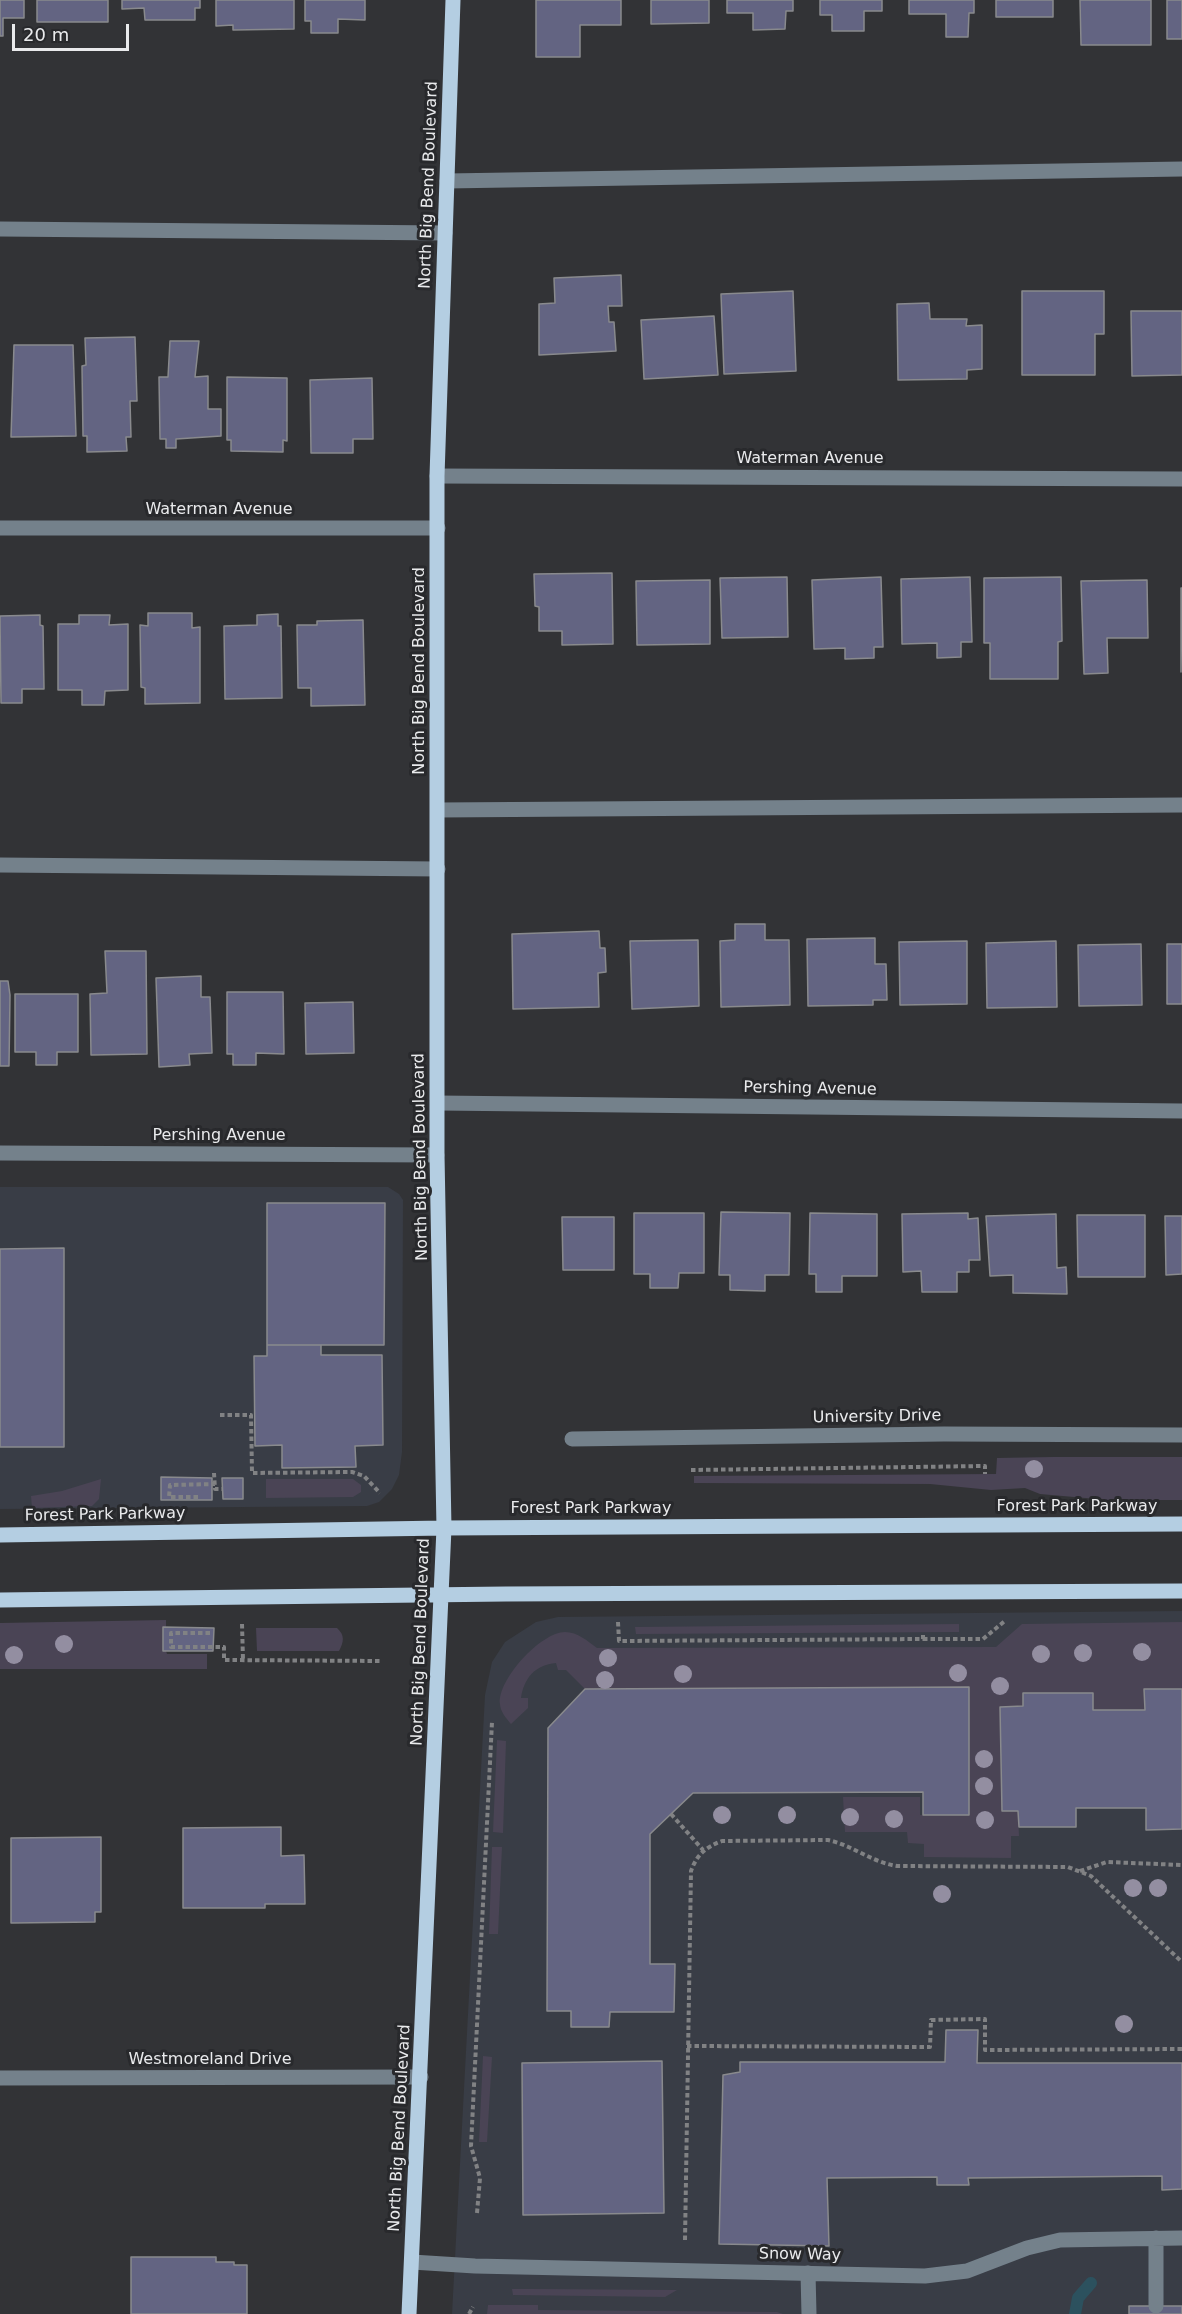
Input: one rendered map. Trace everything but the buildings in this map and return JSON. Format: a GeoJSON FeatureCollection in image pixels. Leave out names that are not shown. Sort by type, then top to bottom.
{"type":"FeatureCollection","features":[{"type":"Feature","properties":{"kind":"main road","name":"North Big Bend Boulevard"},"geometry":{"type":"LineString","coordinates":[[409,2314],[444,1528],[437,1155],[438,476],[453,0]]}},
{"type":"Feature","properties":{"kind":"main road","name":"Forest Park Parkway"},"geometry":{"type":"LineString","coordinates":[[0,1535],[444,1528],[1182,1524]]}},
{"type":"Feature","properties":{"kind":"main road"},"geometry":{"type":"LineString","coordinates":[[0,1600],[441,1594],[1182,1592]]}},
{"type":"Feature","properties":{"kind":"street"},"geometry":{"type":"LineString","coordinates":[[447,181],[1182,169]]}},
{"type":"Feature","properties":{"kind":"street"},"geometry":{"type":"LineString","coordinates":[[0,229],[445,233]]}},
{"type":"Feature","properties":{"kind":"street","name":"Waterman Avenue"},"geometry":{"type":"LineString","coordinates":[[438,476],[1182,479]]}},
{"type":"Feature","properties":{"kind":"street","name":"Waterman Avenue"},"geometry":{"type":"LineString","coordinates":[[0,528],[438,528]]}},
{"type":"Feature","properties":{"kind":"street"},"geometry":{"type":"LineString","coordinates":[[438,810],[1182,805]]}},
{"type":"Feature","properties":{"kind":"street"},"geometry":{"type":"LineString","coordinates":[[0,865],[438,869]]}},
{"type":"Feature","properties":{"kind":"street","name":"Pershing Avenue"},"geometry":{"type":"LineString","coordinates":[[438,1103],[1182,1111]]}},
{"type":"Feature","properties":{"kind":"street","name":"Pershing Avenue"},"geometry":{"type":"LineString","coordinates":[[0,1153],[437,1155]]}},
{"type":"Feature","properties":{"kind":"street","name":"University Drive"},"geometry":{"type":"LineString","coordinates":[[572,1439],[944,1434],[1182,1436]]}},
{"type":"Feature","properties":{"kind":"street","name":"Westmoreland Drive"},"geometry":{"type":"LineString","coordinates":[[0,2078],[421,2077]]}},
{"type":"Feature","properties":{"kind":"street"},"geometry":{"type":"LineString","coordinates":[[1156,2238],[1156,2306]]}},
{"type":"Feature","properties":{"kind":"street","name":"Snow Way"},"geometry":{"type":"LineString","coordinates":[[412,2262],[475,2266],[925,2276],[967,2271],[1026,2248],[1060,2240],[1182,2238]]}},
{"type":"Feature","properties":{"kind":"street"},"geometry":{"type":"LineString","coordinates":[[808,2273],[809,2314]]}},
{"type":"Feature","properties":{"kind":"path"},"geometry":{"type":"LineString","coordinates":[[220,1415],[251,1415],[252,1473],[359,1473],[380,1493]]}},
{"type":"Feature","properties":{"kind":"path"},"geometry":{"type":"LineString","coordinates":[[691,1470],[985,1466],[985,1474]]}},
{"type":"Feature","properties":{"kind":"path"},"geometry":{"type":"LineString","coordinates":[[214,1473],[215,1489],[222,1489]]}},
{"type":"Feature","properties":{"kind":"path"},"geometry":{"type":"LineString","coordinates":[[198,1497],[170,1497],[170,1485],[214,1484]]}},
{"type":"Feature","properties":{"kind":"path"},"geometry":{"type":"LineString","coordinates":[[618,1622],[618,1641],[923,1640],[983,1639],[1007,1619]]}},
{"type":"Feature","properties":{"kind":"path"},"geometry":{"type":"LineString","coordinates":[[242,1624],[243,1660]]}},
{"type":"Feature","properties":{"kind":"path"},"geometry":{"type":"LineString","coordinates":[[923,1632],[923,1640]]}},
{"type":"Feature","properties":{"kind":"path"},"geometry":{"type":"LineString","coordinates":[[210,1633],[171,1633],[171,1647],[224,1647],[224,1660],[382,1661]]}},
{"type":"Feature","properties":{"kind":"path"},"geometry":{"type":"LineString","coordinates":[[477,2213],[480,2178],[471,2146],[492,1722]]}},
{"type":"Feature","properties":{"kind":"path"},"geometry":{"type":"LineString","coordinates":[[670,1814],[703,1850]]}},
{"type":"Feature","properties":{"kind":"path"},"geometry":{"type":"LineString","coordinates":[[685,2240],[691,1871],[703,1850],[722,1841],[828,1840],[840,1843],[875,1862],[897,1866],[1068,1867],[1091,1876],[1182,1962]]}},
{"type":"Feature","properties":{"kind":"path"},"geometry":{"type":"LineString","coordinates":[[1080,1871],[1107,1862],[1182,1865]]}},
{"type":"Feature","properties":{"kind":"path"},"geometry":{"type":"LineString","coordinates":[[687,2046],[930,2047],[931,2020],[985,2019],[985,2050],[1182,2049]]}},
{"type":"Feature","properties":{"kind":"path"},"geometry":{"type":"LineString","coordinates":[[469,2314],[472,2307]]}},
{"type":"Feature","properties":{"kind":"shaded area"},"geometry":{"type":"Polygon","coordinates":[[[0,1187],[388,1187],[399,1194],[403,1200],[402,1452],[399,1475],[392,1489],[379,1502],[367,1506],[0,1509],[0,1187]]]}},
{"type":"Feature","properties":{"kind":"shaded area"},"geometry":{"type":"Polygon","coordinates":[[[1182,1457],[1182,1500],[1108,1500],[1040,1494],[1025,1488],[991,1490],[930,1484],[694,1483],[694,1476],[996,1474],[997,1458],[1182,1457]]]}},
{"type":"Feature","properties":{"kind":"shaded area"},"geometry":{"type":"Polygon","coordinates":[[[101,1479],[99,1499],[92,1506],[32,1508],[31,1496],[62,1491],[101,1479]]]}},
{"type":"Feature","properties":{"kind":"shaded area"},"geometry":{"type":"Polygon","coordinates":[[[266,1479],[353,1479],[361,1485],[361,1492],[353,1497],[266,1498],[266,1479]]]}},
{"type":"Feature","properties":{"kind":"shaded area"},"geometry":{"type":"Polygon","coordinates":[[[1182,1611],[1182,2314],[452,2314],[485,1695],[492,1662],[505,1642],[536,1622],[558,1617],[1182,1611]]]}},
{"type":"Feature","properties":{"kind":"shaded area"},"geometry":{"type":"Polygon","coordinates":[[[166,1620],[166,1628],[163,1628],[163,1651],[167,1654],[207,1654],[207,1669],[0,1669],[0,1623],[166,1620]]]}},
{"type":"Feature","properties":{"kind":"shaded area"},"geometry":{"type":"Polygon","coordinates":[[[1182,1622],[1182,1689],[1144,1689],[1145,1710],[1093,1710],[1092,1693],[1023,1693],[1023,1706],[1000,1707],[1002,1811],[1018,1811],[1019,1836],[1011,1836],[1011,1858],[924,1857],[924,1844],[908,1843],[907,1832],[845,1832],[843,1797],[920,1797],[920,1815],[969,1815],[969,1687],[585,1689],[566,1670],[558,1670],[556,1663],[542,1666],[528,1679],[521,1698],[528,1698],[528,1708],[511,1724],[500,1707],[501,1694],[506,1683],[522,1659],[544,1640],[565,1632],[578,1635],[597,1648],[996,1647],[1022,1624],[1182,1622]]]}},
{"type":"Feature","properties":{"kind":"shaded area"},"geometry":{"type":"Polygon","coordinates":[[[959,1624],[959,1632],[636,1634],[635,1627],[959,1624]]]}},
{"type":"Feature","properties":{"kind":"shaded area"},"geometry":{"type":"Polygon","coordinates":[[[256,1628],[337,1628],[343,1642],[339,1651],[257,1651],[256,1628]]]}},
{"type":"Feature","properties":{"kind":"shaded area"},"geometry":{"type":"Polygon","coordinates":[[[497,1740],[506,1741],[503,1833],[493,1832],[497,1740]]]}},
{"type":"Feature","properties":{"kind":"shaded area"},"geometry":{"type":"Polygon","coordinates":[[[492,1847],[502,1847],[498,1934],[489,1934],[492,1847]]]}},
{"type":"Feature","properties":{"kind":"shaded area"},"geometry":{"type":"Polygon","coordinates":[[[483,2056],[492,2057],[487,2142],[479,2142],[483,2056]]]}},
{"type":"Feature","properties":{"kind":"shaded area"},"geometry":{"type":"Polygon","coordinates":[[[512,2289],[677,2290],[665,2297],[513,2295],[512,2289]]]}},
{"type":"Feature","properties":{"kind":"shaded area"},"geometry":{"type":"Polygon","coordinates":[[[488,2305],[538,2305],[538,2310],[777,2312],[783,2314],[487,2314],[488,2305]]]}},
{"type":"Feature","properties":{"kind":"waterway"},"geometry":{"type":"LineString","coordinates":[[1075,2314],[1078,2298],[1091,2283]]}}]}
